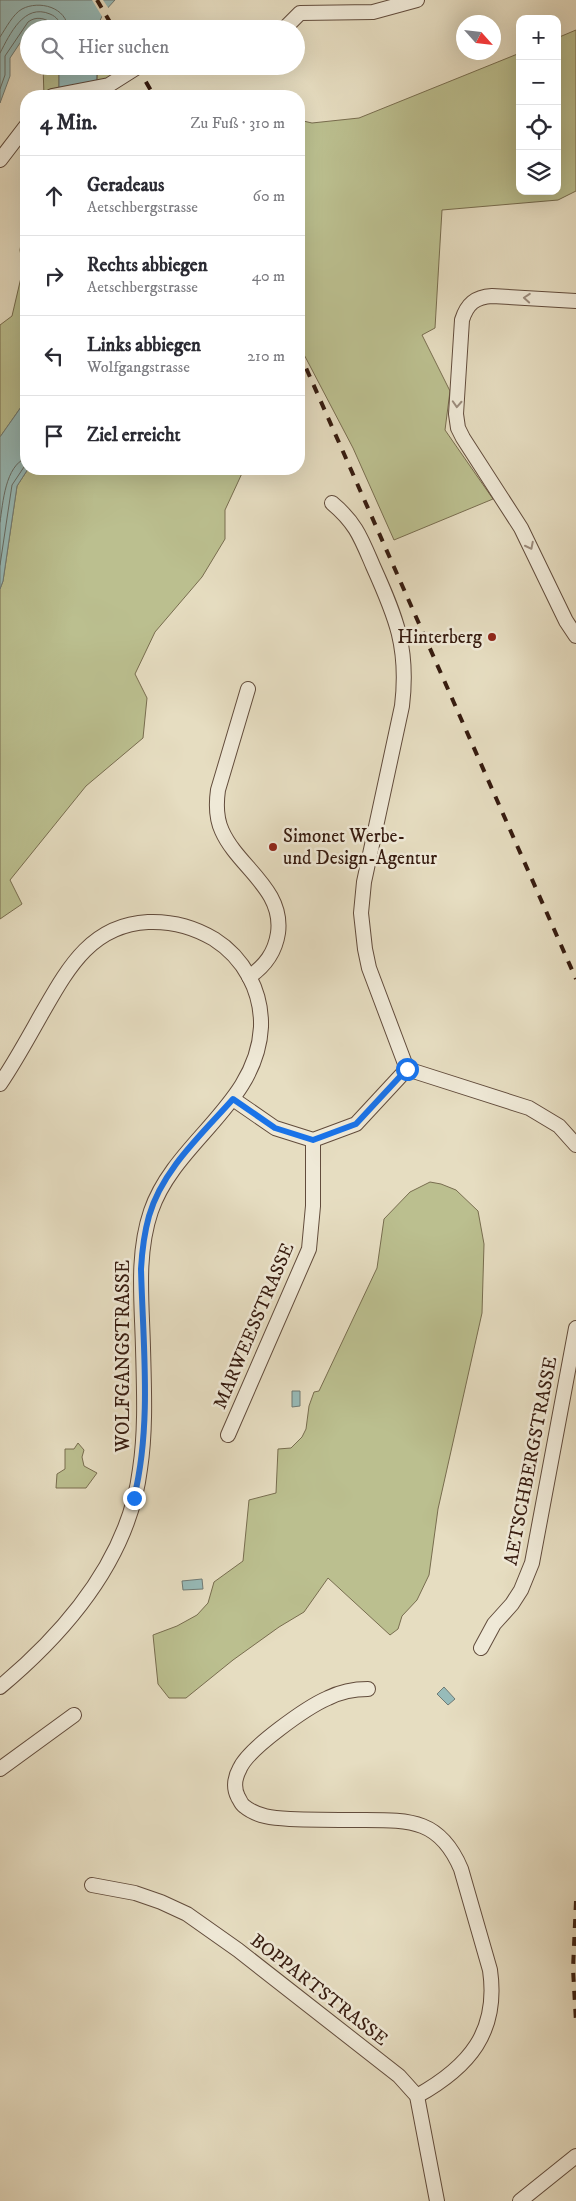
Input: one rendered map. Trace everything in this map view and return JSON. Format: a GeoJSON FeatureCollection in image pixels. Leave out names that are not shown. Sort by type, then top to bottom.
{"type":"FeatureCollection","features":[{"type":"Feature","properties":{"kind":"street"},"geometry":{"type":"LineString","coordinates":[[293,20],[300,13],[373,12],[417,0]]}},
{"type":"Feature","properties":{"kind":"street"},"geometry":{"type":"LineString","coordinates":[[83,90],[109,85],[125,75]]}},
{"type":"Feature","properties":{"kind":"street"},"geometry":{"type":"LineString","coordinates":[[0,160],[20,134]]}},
{"type":"Feature","properties":{"kind":"street"},"geometry":{"type":"LineString","coordinates":[[576,302],[492,296],[481,297],[471,302],[465,310],[462,320],[456,414],[458,428],[463,438],[521,528],[566,621],[576,636]]}},
{"type":"Feature","properties":{"kind":"street"},"geometry":{"type":"LineString","coordinates":[[332,503],[347,516],[359,534],[398,624],[402,649],[404,677],[402,706],[364,882],[361,913],[365,949],[370,968],[407,1069]]}},
{"type":"Feature","properties":{"kind":"street"},"geometry":{"type":"LineString","coordinates":[[248,689],[216,802],[221,830],[229,844],[268,891],[278,913],[279,926],[274,950],[263,966],[250,977]]}},
{"type":"Feature","properties":{"kind":"street","name":"WOLFGANGSTRASSE"},"geometry":{"type":"LineString","coordinates":[[0,1084],[73,962],[90,944],[113,930],[127,925],[153,922],[187,926],[220,943],[237,959],[250,977],[259,1000],[260,1037],[249,1074],[233,1099],[171,1172],[159,1191],[149,1215],[141,1269],[143,1432],[140,1471],[128,1517],[111,1557],[74,1615],[34,1657],[0,1687]]}},
{"type":"Feature","properties":{"kind":"street"},"geometry":{"type":"LineString","coordinates":[[233,1099],[275,1128],[313,1140],[356,1124],[407,1069]]}},
{"type":"Feature","properties":{"kind":"street"},"geometry":{"type":"LineString","coordinates":[[407,1069],[529,1108],[559,1126],[576,1146]]}},
{"type":"Feature","properties":{"kind":"street","name":"MARWEESSTRASSE"},"geometry":{"type":"LineString","coordinates":[[228,1435],[309,1249],[313,1206],[313,1140]]}},
{"type":"Feature","properties":{"kind":"street","name":"AETSCHBERGSTRASSE"},"geometry":{"type":"LineString","coordinates":[[481,1648],[494,1624],[512,1604],[521,1590],[532,1563],[576,1328]]}},
{"type":"Feature","properties":{"kind":"street"},"geometry":{"type":"LineString","coordinates":[[368,1689],[356,1689],[329,1698],[298,1716],[252,1752],[240,1766],[235,1780],[236,1792],[242,1806],[260,1815],[314,1820],[393,1819],[418,1823],[443,1839],[454,1853],[461,1869],[490,1970],[492,1984],[490,2012],[486,2028],[470,2055],[458,2069],[444,2080],[417,2096],[437,2201]]}},
{"type":"Feature","properties":{"kind":"street"},"geometry":{"type":"LineString","coordinates":[[0,1769],[74,1716]]}},
{"type":"Feature","properties":{"kind":"street","name":"BOPPARTSTRASSE"},"geometry":{"type":"LineString","coordinates":[[92,1885],[135,1894],[161,1902],[186,1914],[238,1950],[383,2064],[417,2096]]}},
{"type":"Feature","properties":{"kind":"street"},"geometry":{"type":"LineString","coordinates":[[520,2201],[576,2156]]}},
{"type":"Feature","properties":{"kind":"green space"},"geometry":{"type":"Polygon","coordinates":[[[576,30],[576,191],[558,200],[442,210],[435,328],[422,335],[450,391],[445,430],[493,499],[394,540],[353,448],[305,356],[305,121],[312,123],[359,118],[516,55],[516,195],[561,195],[561,36],[576,30]]]}},
{"type":"Feature","properties":{"kind":"green space"},"geometry":{"type":"Polygon","coordinates":[[[43,75],[59,75],[59,90],[44,90],[43,75]]]}},
{"type":"Feature","properties":{"kind":"green space"},"geometry":{"type":"Polygon","coordinates":[[[97,75],[113,75],[112,87],[114,90],[96,90],[97,75]]]}},
{"type":"Feature","properties":{"kind":"green space"},"geometry":{"type":"Polygon","coordinates":[[[20,282],[20,409],[0,437],[0,325],[12,316],[20,282]]]}},
{"type":"Feature","properties":{"kind":"green space"},"geometry":{"type":"Polygon","coordinates":[[[24,475],[241,475],[225,510],[225,539],[202,577],[155,632],[135,674],[147,698],[143,738],[86,786],[10,880],[22,904],[0,919],[0,589],[3,581],[17,486],[24,475]]]}},
{"type":"Feature","properties":{"kind":"green space"},"geometry":{"type":"Polygon","coordinates":[[[430,1182],[456,1190],[478,1211],[484,1244],[482,1313],[438,1509],[429,1575],[417,1600],[402,1616],[398,1629],[390,1635],[328,1578],[304,1612],[279,1627],[233,1660],[186,1698],[169,1698],[158,1684],[153,1635],[177,1626],[197,1615],[208,1603],[214,1582],[243,1561],[249,1500],[276,1493],[278,1449],[291,1448],[302,1437],[306,1429],[309,1406],[314,1392],[319,1391],[377,1268],[384,1219],[410,1192],[430,1182]]]}},
{"type":"Feature","properties":{"kind":"green space"},"geometry":{"type":"Polygon","coordinates":[[[78,1443],[84,1450],[82,1457],[84,1466],[97,1473],[86,1488],[56,1488],[57,1474],[65,1469],[65,1449],[74,1449],[78,1443]]]}},
{"type":"Feature","properties":{"kind":"water"},"geometry":{"type":"Polygon","coordinates":[[[0,0],[115,0],[104,12],[100,20],[20,20],[20,43],[10,58],[10,76],[0,103],[0,0]]]}},
{"type":"Feature","properties":{"kind":"water"},"geometry":{"type":"Polygon","coordinates":[[[59,75],[97,75],[96,90],[59,90],[59,75]]]}},
{"type":"Feature","properties":{"kind":"water"},"geometry":{"type":"Polygon","coordinates":[[[20,409],[20,475],[24,475],[17,486],[3,581],[0,589],[0,437],[20,409]]]}},
{"type":"Feature","properties":{"kind":"water"},"geometry":{"type":"Polygon","coordinates":[[[292,1391],[300,1391],[300,1406],[292,1407],[292,1391]]]}},
{"type":"Feature","properties":{"kind":"water"},"geometry":{"type":"Polygon","coordinates":[[[202,1579],[203,1589],[183,1590],[182,1581],[202,1579]]]}},
{"type":"Feature","properties":{"kind":"water"},"geometry":{"type":"Polygon","coordinates":[[[444,1687],[455,1699],[448,1705],[437,1694],[444,1687]]]}},
{"type":"Feature","properties":{"kind":"pier"},"geometry":{"type":"Polygon","coordinates":[[[92,0],[103,0],[109,9],[103,18],[92,0]]]}},
{"type":"Feature","properties":{"kind":"railway"},"geometry":{"type":"LineString","coordinates":[[97,0],[109,20]]}},
{"type":"Feature","properties":{"kind":"railway"},"geometry":{"type":"LineString","coordinates":[[142,75],[151,90]]}},
{"type":"Feature","properties":{"kind":"railway"},"geometry":{"type":"LineString","coordinates":[[305,366],[576,979]]}},
{"type":"Feature","properties":{"kind":"railway"},"geometry":{"type":"LineString","coordinates":[[576,1901],[573,1969],[576,2022]]}},
{"type":"Feature","properties":{"kind":"place","name":"Hinterberg"},"geometry":{"type":"Point","coordinates":[492,637]}},
{"type":"Feature","properties":{"kind":"place","name":"Simonet Werbe- und Design-Agentur"},"geometry":{"type":"Point","coordinates":[273,847]}},
{"type":"Feature","properties":{"kind":"route"},"geometry":{"type":"LineString","coordinates":[[134,1498],[140,1471],[143,1432],[144,1391],[141,1269],[143,1246],[149,1215],[165,1181],[233,1099],[275,1128],[313,1140],[347,1129],[356,1124],[407,1069]]}}]}
